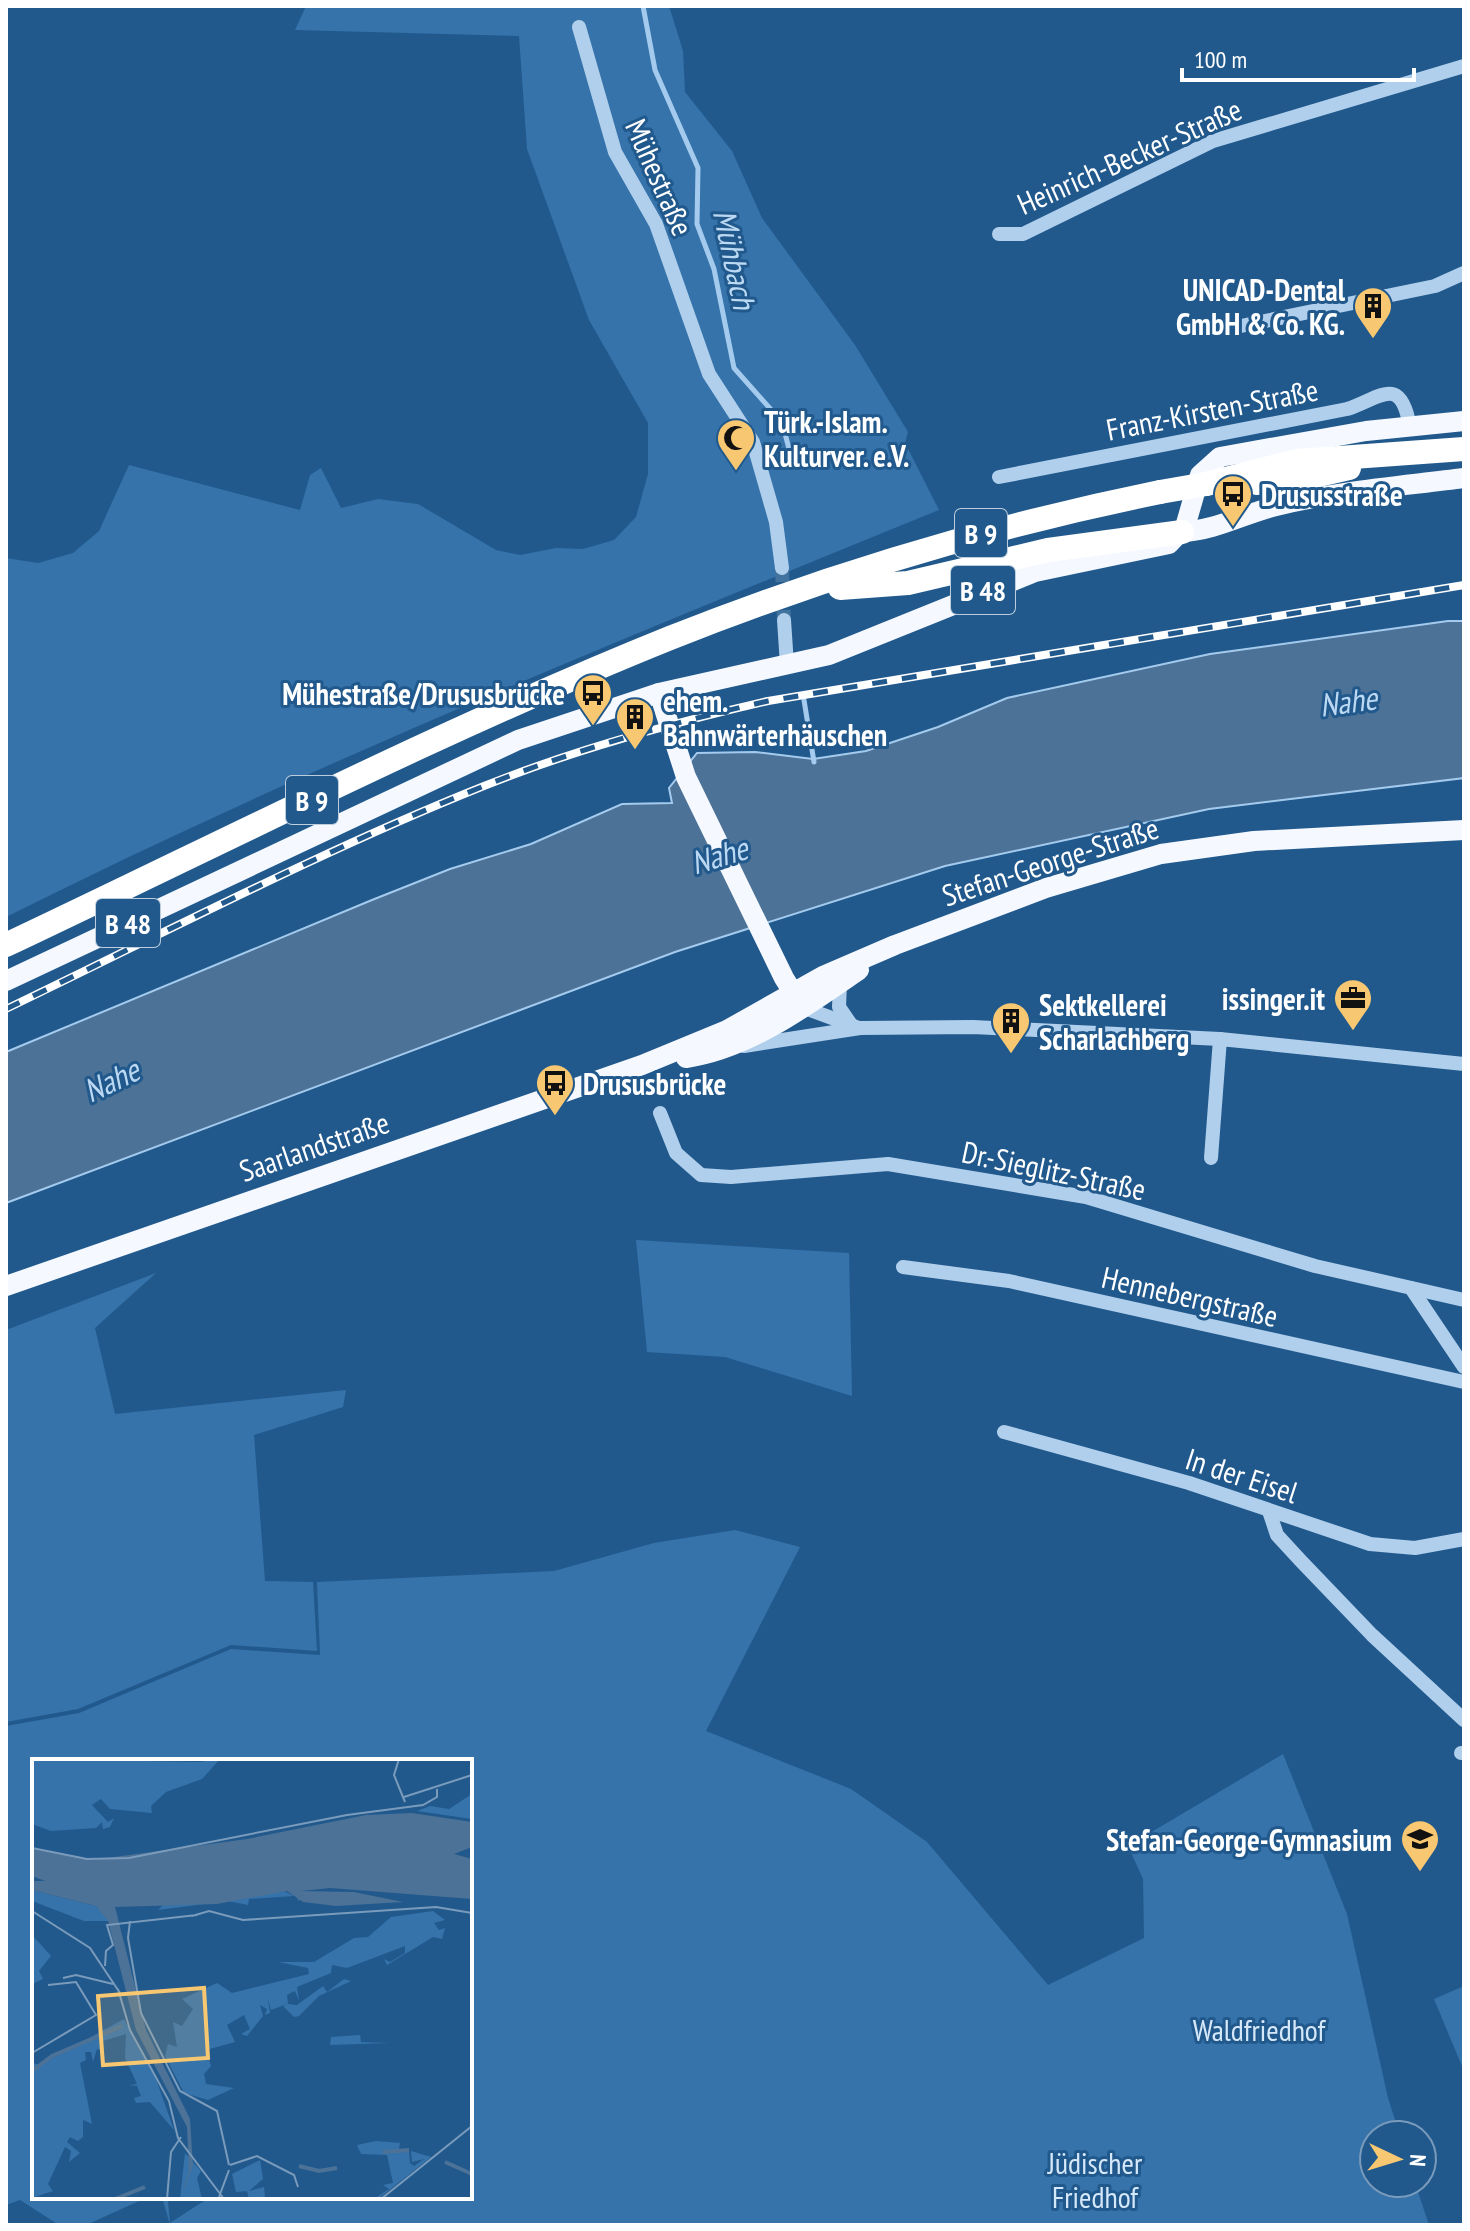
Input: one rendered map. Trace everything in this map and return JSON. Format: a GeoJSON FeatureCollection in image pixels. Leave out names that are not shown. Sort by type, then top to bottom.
{"type":"FeatureCollection","features":[{"type":"Feature","properties":{"kind":"highway","name":"B 9"},"geometry":{"type":"LineString","coordinates":[[6,945],[523,700],[669,639],[805,590],[988,531],[1217,482],[1297,461],[1464,449]]}},
{"type":"Feature","properties":{"kind":"highway"},"geometry":{"type":"LineString","coordinates":[[805,590],[908,583],[1061,547],[1182,532]]}},
{"type":"Feature","properties":{"kind":"main road"},"geometry":{"type":"LineString","coordinates":[[1182,532],[1200,475],[1220,457],[1366,431],[1464,421]]}},
{"type":"Feature","properties":{"kind":"main road","name":"B 48"},"geometry":{"type":"LineString","coordinates":[[6,981],[441,773],[518,740],[659,693],[829,655],[1005,581],[1164,546],[1182,532],[1216,528],[1287,504],[1464,478]]}},
{"type":"Feature","properties":{"kind":"main road"},"geometry":{"type":"LineString","coordinates":[[659,693],[669,733],[686,777],[776,962],[798,1000]]}},
{"type":"Feature","properties":{"kind":"main road","name":"Stefan-George-Straße"},"geometry":{"type":"LineString","coordinates":[[798,1000],[895,945],[1046,888],[1161,854],[1254,841],[1464,830]]}},
{"type":"Feature","properties":{"kind":"main road","name":"Stefan-George-Straße"},"geometry":{"type":"LineString","coordinates":[[798,1000],[840,983],[895,945]]}},
{"type":"Feature","properties":{"kind":"main road","name":"Saarlandstraße"},"geometry":{"type":"LineString","coordinates":[[642,1065],[695,1057],[724,1048],[798,1000]]}},
{"type":"Feature","properties":{"kind":"main road","name":"Saarlandstraße"},"geometry":{"type":"LineString","coordinates":[[6,1286],[642,1065],[798,1000]]}},
{"type":"Feature","properties":{"kind":"street","name":"Mühestraße"},"geometry":{"type":"LineString","coordinates":[[579,27],[615,152],[656,224],[709,374],[753,442],[776,522],[782,568]]}},
{"type":"Feature","properties":{"kind":"street","name":"Heinrich-Becker-Straße"},"geometry":{"type":"LineString","coordinates":[[999,234],[1023,234],[1213,141],[1464,66]]}},
{"type":"Feature","properties":{"kind":"street"},"geometry":{"type":"LineString","coordinates":[[1236,327],[1435,286],[1464,273]]}},
{"type":"Feature","properties":{"kind":"street","name":"Franz-Kirsten-Straße"},"geometry":{"type":"LineString","coordinates":[[999,477],[1347,409],[1381,392],[1394,395],[1401,403],[1410,428]]}},
{"type":"Feature","properties":{"kind":"street"},"geometry":{"type":"LineString","coordinates":[[784,620],[787,665]]}},
{"type":"Feature","properties":{"kind":"street"},"geometry":{"type":"LineString","coordinates":[[840,983],[839,1007],[856,1027]]}},
{"type":"Feature","properties":{"kind":"street"},"geometry":{"type":"LineString","coordinates":[[798,1000],[856,1027]]}},
{"type":"Feature","properties":{"kind":"street"},"geometry":{"type":"LineString","coordinates":[[798,1000],[811,1029],[828,1035]]}},
{"type":"Feature","properties":{"kind":"street"},"geometry":{"type":"LineString","coordinates":[[724,1048],[828,1035],[856,1027],[973,1027],[1220,1039],[1464,1064]]}},
{"type":"Feature","properties":{"kind":"street"},"geometry":{"type":"LineString","coordinates":[[1211,1158],[1220,1039]]}},
{"type":"Feature","properties":{"kind":"street","name":"Dr.-Sieglitz-Straße"},"geometry":{"type":"LineString","coordinates":[[660,1113],[676,1153],[701,1175],[731,1177],[888,1164],[1086,1197],[1315,1266],[1464,1300]]}},
{"type":"Feature","properties":{"kind":"street","name":"Hennebergstraße"},"geometry":{"type":"LineString","coordinates":[[903,1267],[1009,1281],[1464,1382]]}},
{"type":"Feature","properties":{"kind":"street"},"geometry":{"type":"LineString","coordinates":[[1411,1288],[1464,1367]]}},
{"type":"Feature","properties":{"kind":"street","name":"In der Eisel"},"geometry":{"type":"LineString","coordinates":[[1004,1432],[1189,1483],[1370,1544],[1415,1548],[1464,1539]]}},
{"type":"Feature","properties":{"kind":"street"},"geometry":{"type":"LineString","coordinates":[[1269,1511],[1277,1535],[1300,1560],[1372,1635],[1464,1720]]}},
{"type":"Feature","properties":{"kind":"green space"},"geometry":{"type":"Polygon","coordinates":[[[306,6],[669,6],[683,51],[685,92],[732,151],[762,218],[855,345],[908,432],[905,443],[939,510],[468,704],[235,807],[6,917],[6,558],[38,563],[73,553],[99,531],[129,465],[300,510],[310,475],[321,468],[341,508],[378,499],[418,504],[496,550],[520,555],[556,548],[583,549],[614,540],[636,517],[648,474],[648,423],[589,320],[527,149],[519,36],[295,30],[306,6]]]}},
{"type":"Feature","properties":{"kind":"green space"},"geometry":{"type":"Polygon","coordinates":[[[636,1240],[849,1253],[852,1396],[725,1357],[647,1352],[636,1240]]]}},
{"type":"Feature","properties":{"kind":"green space"},"geometry":{"type":"Polygon","coordinates":[[[156,1273],[95,1328],[115,1414],[346,1390],[343,1407],[254,1435],[265,1581],[313,1582],[317,1651],[231,1645],[78,1709],[6,1722],[6,1330],[156,1273]]]}},
{"type":"Feature","properties":{"kind":"green space"},"geometry":{"type":"Polygon","coordinates":[[[735,1530],[800,1547],[706,1731],[851,1789],[927,1842],[1048,1985],[1144,1938],[1143,1879],[1128,1846],[1283,1754],[1347,1914],[1395,2119],[1358,2119],[1358,2199],[1420,2199],[1429,2225],[170,2225],[163,2199],[171,2199],[168,2202],[170,2223],[207,2199],[472,2199],[472,1759],[32,1759],[32,2199],[144,2199],[86,2225],[59,2225],[20,2200],[6,2205],[6,1726],[79,1713],[231,1649],[320,1655],[317,1582],[554,1571],[654,1543],[735,1530]]]}},
{"type":"Feature","properties":{"kind":"green space"},"geometry":{"type":"Polygon","coordinates":[[[1464,1986],[1464,2071],[1434,1999],[1464,1986]]]}},
{"type":"Feature","properties":{"kind":"water","name":"Nahe"},"geometry":{"type":"Polygon","coordinates":[[[1464,621],[1464,778],[1209,809],[945,866],[675,952],[6,1203],[6,1052],[372,900],[450,869],[531,844],[622,804],[672,803],[669,788],[697,753],[755,752],[813,759],[866,751],[938,727],[1007,698],[1210,654],[1464,621]]]}},
{"type":"Feature","properties":{"kind":"waterway","name":"Mühbach"},"geometry":{"type":"LineString","coordinates":[[643,6],[655,70],[698,168],[697,224],[714,269],[734,368],[782,422],[793,464]]}},
{"type":"Feature","properties":{"kind":"waterway","name":"Mühbach"},"geometry":{"type":"LineString","coordinates":[[804,700],[814,762]]}},
{"type":"Feature","properties":{"kind":"tunnel"},"geometry":{"type":"LineString","coordinates":[[782,568],[784,620]]}},
{"type":"Feature","properties":{"kind":"railway"},"geometry":{"type":"LineString","coordinates":[[6,1009],[243,893],[423,811],[554,760],[624,738],[768,701],[1464,585]]}},
{"type":"Feature","properties":{"kind":"place","name":"UNICAD-Dental GmbH & Co. KG."},"geometry":{"type":"Point","coordinates":[1373,340]}},
{"type":"Feature","properties":{"kind":"place","name":"Türk.-Islam. Kulturver. e.V."},"geometry":{"type":"Point","coordinates":[736,472]}},
{"type":"Feature","properties":{"kind":"place","name":"Drususstraße"},"geometry":{"type":"Point","coordinates":[1233,528]}},
{"type":"Feature","properties":{"kind":"place","name":"Mühestraße/Drususbrücke"},"geometry":{"type":"Point","coordinates":[593,727]}},
{"type":"Feature","properties":{"kind":"place","name":"ehem. Bahnwärterhäuschen"},"geometry":{"type":"Point","coordinates":[635,751]}},
{"type":"Feature","properties":{"kind":"place","name":"issinger.it"},"geometry":{"type":"Point","coordinates":[1353,1032]}},
{"type":"Feature","properties":{"kind":"place","name":"Sektkellerei Scharlachberg"},"geometry":{"type":"Point","coordinates":[1011,1055]}},
{"type":"Feature","properties":{"kind":"place","name":"Drususbrücke"},"geometry":{"type":"Point","coordinates":[555,1117]}},
{"type":"Feature","properties":{"kind":"place","name":"Stefan-George-Gymnasium"},"geometry":{"type":"Point","coordinates":[1420,1873]}},
{"type":"Feature","properties":{"kind":"park label","name":"Waldfriedhof"},"geometry":{"type":"Point","coordinates":[1259,2029]}},
{"type":"Feature","properties":{"kind":"park label","name":"Jüdischer Friedhof"},"geometry":{"type":"Point","coordinates":[1095,2179]}}]}
